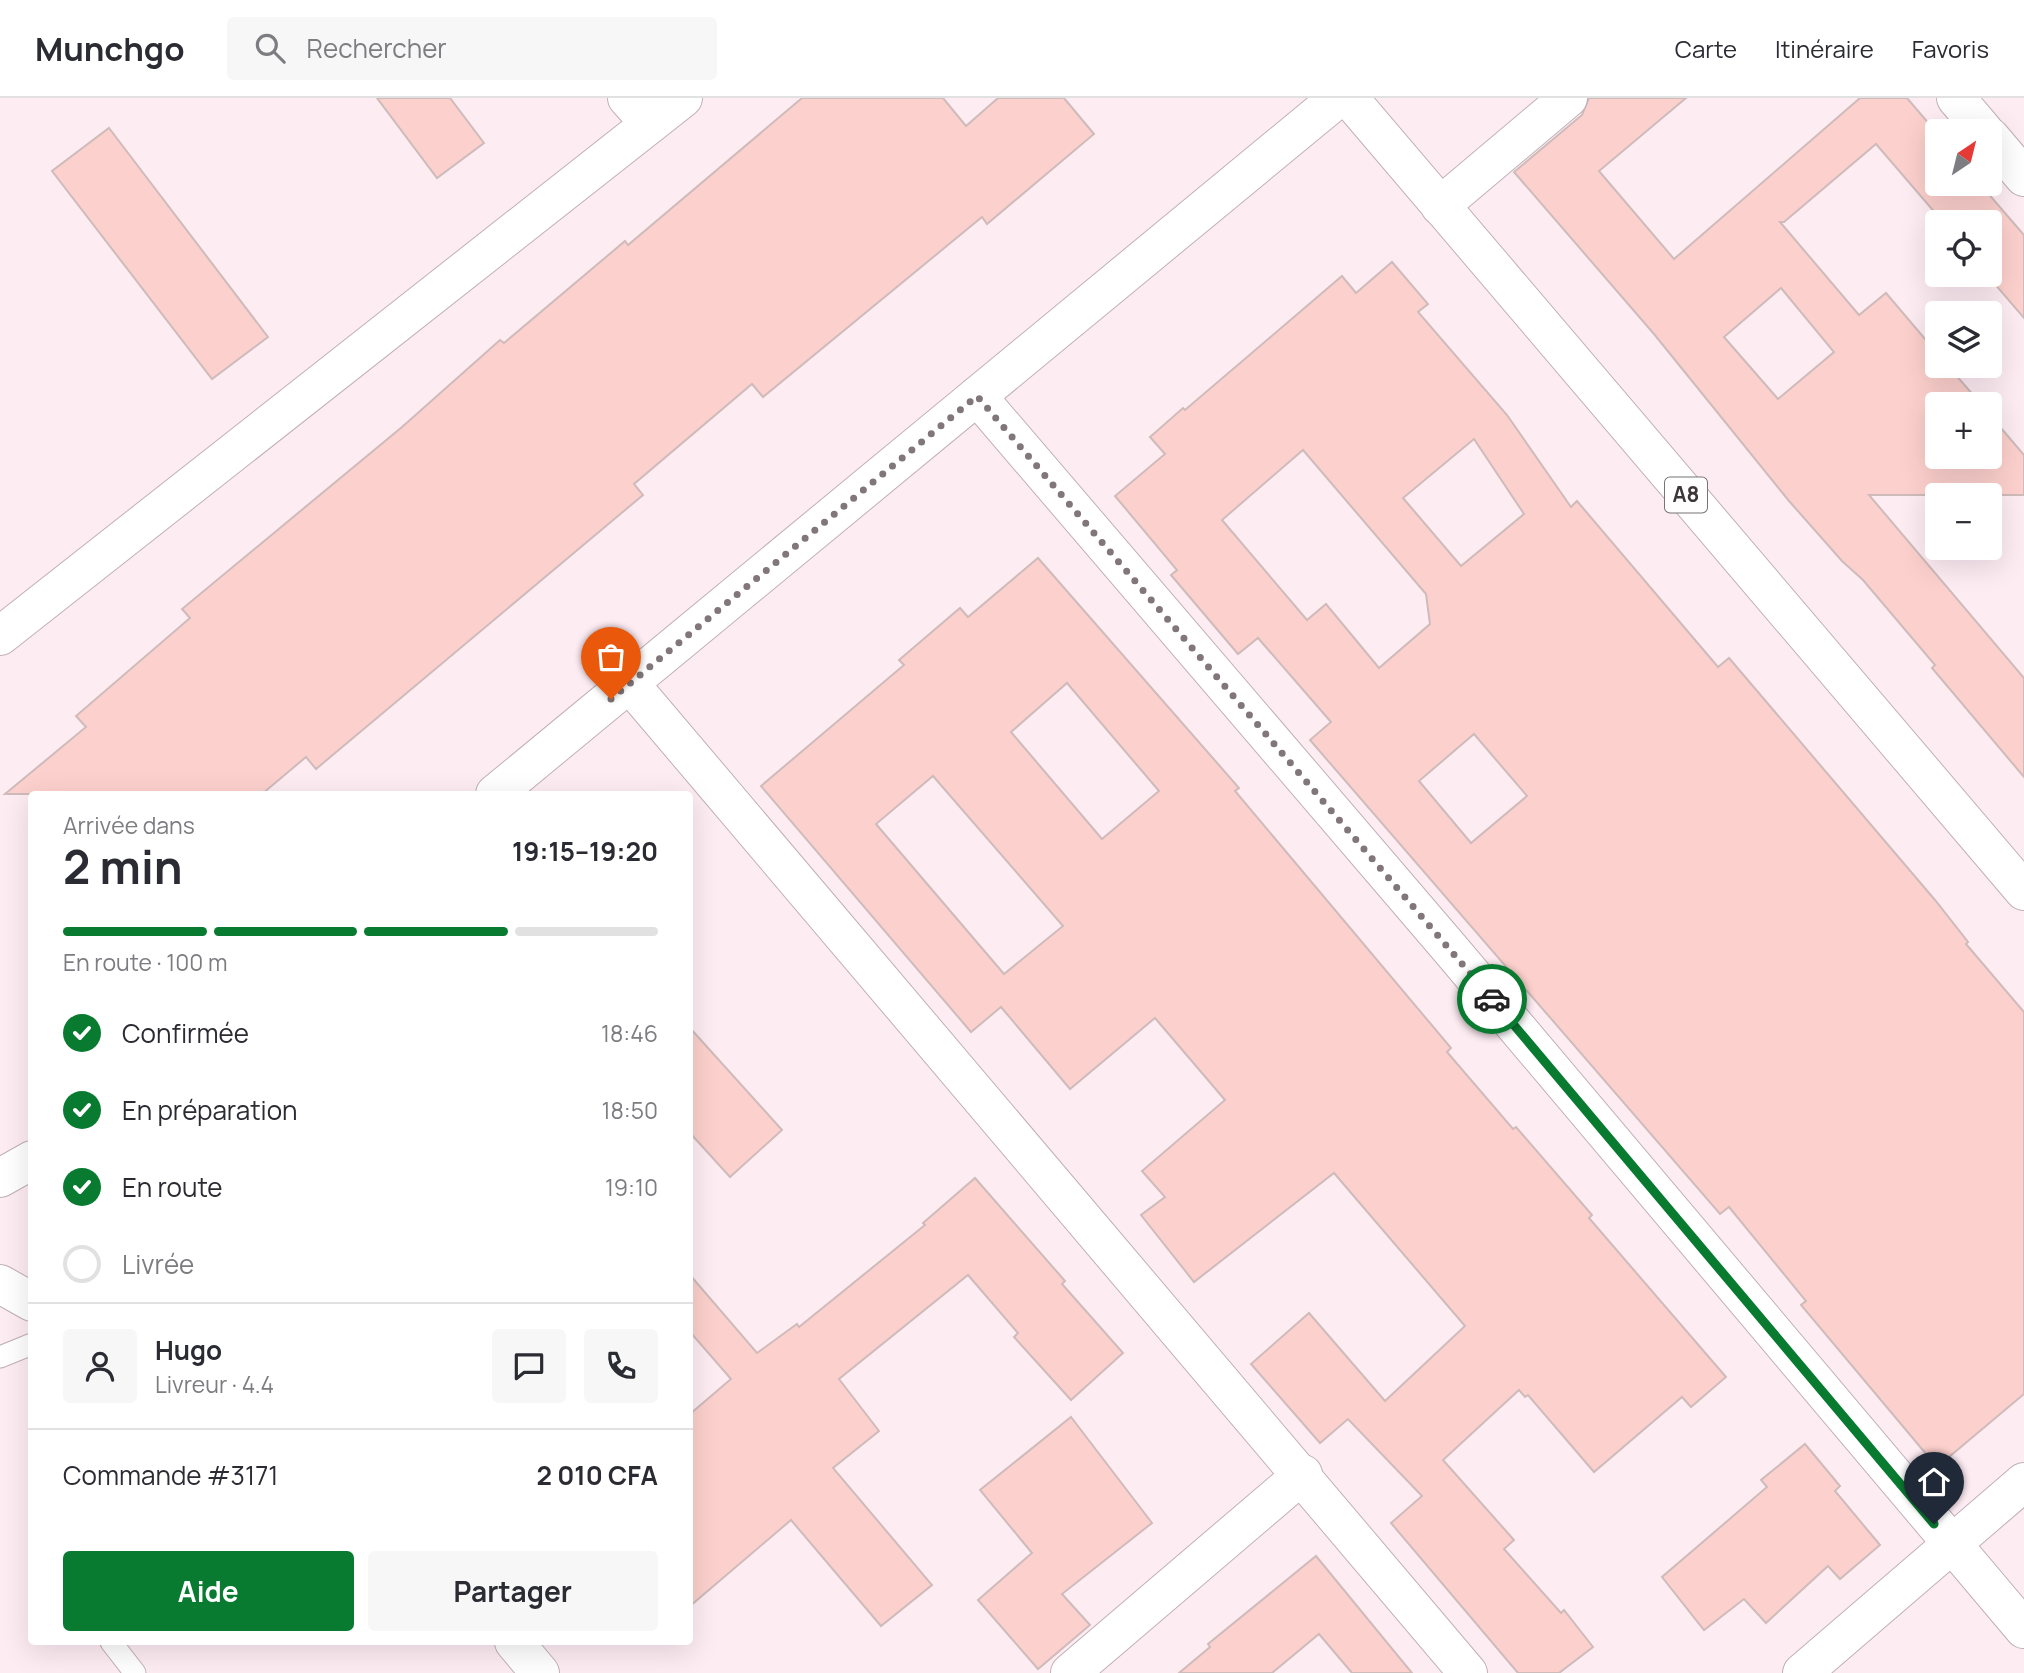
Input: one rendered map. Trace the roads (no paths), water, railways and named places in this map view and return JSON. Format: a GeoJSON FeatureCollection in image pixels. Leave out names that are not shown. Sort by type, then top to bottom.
{"type":"FeatureCollection","features":[{"type":"Feature","properties":{"kind":"street"},"geometry":{"type":"LineString","coordinates":[[0,636],[639,111],[683,98]]}},
{"type":"Feature","properties":{"kind":"street"},"geometry":{"type":"LineString","coordinates":[[499,791],[1338,98]]}},
{"type":"Feature","properties":{"kind":"street","name":"A8"},"geometry":{"type":"LineString","coordinates":[[1349,98],[2024,891]]}},
{"type":"Feature","properties":{"kind":"street"},"geometry":{"type":"LineString","coordinates":[[1440,206],[1568,98]]}},
{"type":"Feature","properties":{"kind":"street"},"geometry":{"type":"LineString","coordinates":[[1956,98],[1974,119]]}},
{"type":"Feature","properties":{"kind":"street"},"geometry":{"type":"LineString","coordinates":[[2002,152],[2024,177]]}},
{"type":"Feature","properties":{"kind":"street"},"geometry":{"type":"LineString","coordinates":[[977,396],[1452,951],[2024,1629]]}},
{"type":"Feature","properties":{"kind":"street"},"geometry":{"type":"LineString","coordinates":[[630,684],[1303,1474],[1468,1673]]}},
{"type":"Feature","properties":{"kind":"street"},"geometry":{"type":"LineString","coordinates":[[0,1178],[28,1162]]}},
{"type":"Feature","properties":{"kind":"street"},"geometry":{"type":"LineString","coordinates":[[0,1284],[28,1300]]}},
{"type":"Feature","properties":{"kind":"street"},"geometry":{"type":"LineString","coordinates":[[1070,1673],[1303,1474]]}},
{"type":"Feature","properties":{"kind":"street"},"geometry":{"type":"LineString","coordinates":[[1802,1673],[2024,1482]]}},
{"type":"Feature","properties":{"kind":"street"},"geometry":{"type":"LineString","coordinates":[[517,1645],[540,1673]]}},
{"type":"Feature","properties":{"kind":"lane"},"geometry":{"type":"LineString","coordinates":[[0,1357],[28,1346]]}},
{"type":"Feature","properties":{"kind":"lane"},"geometry":{"type":"LineString","coordinates":[[113,1645],[135,1673]]}}]}
